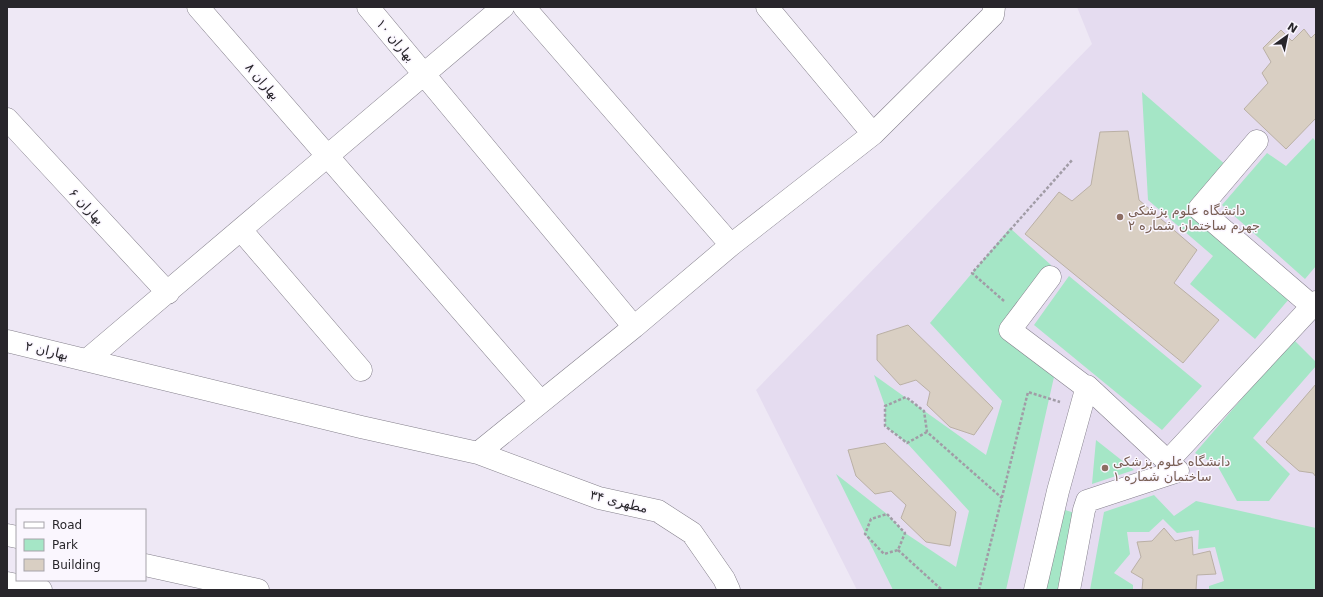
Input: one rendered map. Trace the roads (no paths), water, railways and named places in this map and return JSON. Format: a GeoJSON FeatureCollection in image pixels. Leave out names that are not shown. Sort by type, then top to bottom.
{"type":"FeatureCollection","features":[{"type":"Feature","properties":{"kind":"street","name":"بهاران ۸"},"geometry":{"type":"LineString","coordinates":[[198,7],[541,402]]}},
{"type":"Feature","properties":{"kind":"street","name":"بهاران ۱۰"},"geometry":{"type":"LineString","coordinates":[[368,7],[634,327]]}},
{"type":"Feature","properties":{"kind":"street"},"geometry":{"type":"LineString","coordinates":[[87,360],[168,293],[503,7]]}},
{"type":"Feature","properties":{"kind":"street"},"geometry":{"type":"LineString","coordinates":[[524,7],[731,245]]}},
{"type":"Feature","properties":{"kind":"street"},"geometry":{"type":"LineString","coordinates":[[768,7],[873,134]]}},
{"type":"Feature","properties":{"kind":"street"},"geometry":{"type":"LineString","coordinates":[[478,453],[634,327],[731,245],[873,134],[993,15],[994,7]]}},
{"type":"Feature","properties":{"kind":"street","name":"بهاران ۶"},"geometry":{"type":"LineString","coordinates":[[7,119],[168,293]]}},
{"type":"Feature","properties":{"kind":"street"},"geometry":{"type":"LineString","coordinates":[[1168,461],[1314,304],[1200,209],[1257,141]]}},
{"type":"Feature","properties":{"kind":"street"},"geometry":{"type":"LineString","coordinates":[[241,230],[361,370]]}},
{"type":"Feature","properties":{"kind":"street"},"geometry":{"type":"LineString","coordinates":[[1050,276],[1010,330],[1087,388],[1087,386],[1178,470],[1087,500],[1058,491]]}},
{"type":"Feature","properties":{"kind":"street","name":"بهاران ۲"},"geometry":{"type":"LineString","coordinates":[[7,341],[361,427],[478,453]]}},
{"type":"Feature","properties":{"kind":"street"},"geometry":{"type":"LineString","coordinates":[[1035,590],[1058,491],[1087,388]]}},
{"type":"Feature","properties":{"kind":"street","name":"مطهری ۳۴"},"geometry":{"type":"LineString","coordinates":[[478,453],[599,498],[658,511],[692,533],[724,579],[729,590]]}},
{"type":"Feature","properties":{"kind":"street"},"geometry":{"type":"LineString","coordinates":[[1069,590],[1087,500]]}},
{"type":"Feature","properties":{"kind":"street"},"geometry":{"type":"LineString","coordinates":[[146,565],[258,590]]}},
{"type":"Feature","properties":{"kind":"street"},"geometry":{"type":"LineString","coordinates":[[7,583],[41,590]]}},
{"type":"Feature","properties":{"kind":"place","name":"دانشگاه علوم پزشکی جهرم ساختمان شماره ۲"},"geometry":{"type":"Point","coordinates":[1120,217]}},
{"type":"Feature","properties":{"kind":"place","name":"دانشگاه علوم پزشکی ساختمان شماره ۱"},"geometry":{"type":"Point","coordinates":[1105,468]}}]}
